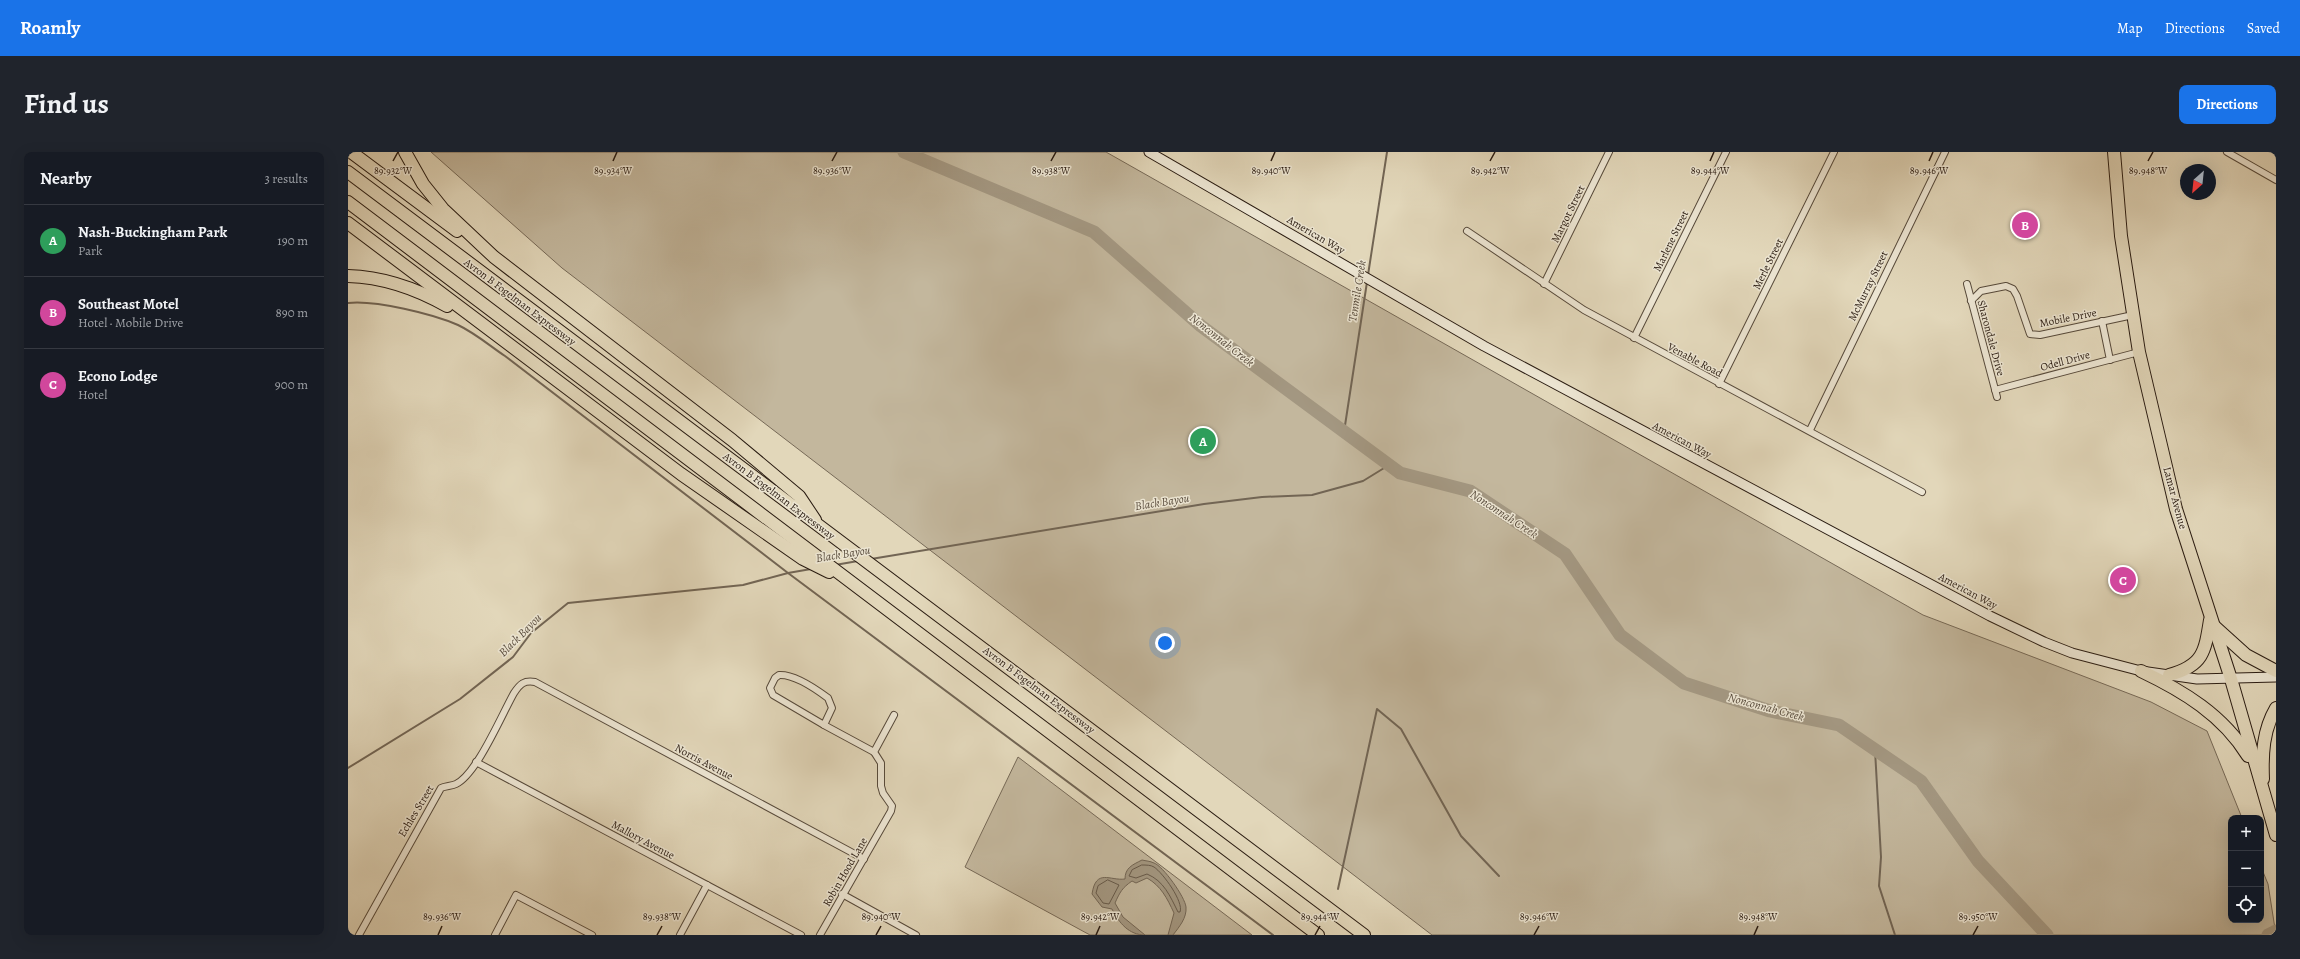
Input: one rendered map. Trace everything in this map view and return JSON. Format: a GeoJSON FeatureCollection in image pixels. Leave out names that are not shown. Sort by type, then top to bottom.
{"type":"FeatureCollection","features":[{"type":"Feature","properties":{"kind":"highway"},"geometry":{"type":"LineString","coordinates":[[351,152],[457,232],[494,257],[763,465],[799,496],[819,526]]}},
{"type":"Feature","properties":{"kind":"highway"},"geometry":{"type":"LineString","coordinates":[[406,152],[423,184],[443,210],[494,257]]}},
{"type":"Feature","properties":{"kind":"highway","name":"Lamar Avenue"},"geometry":{"type":"LineString","coordinates":[[2114,152],[2121,236],[2139,352],[2176,508],[2231,680],[2254,765],[2276,835]]}},
{"type":"Feature","properties":{"kind":"highway","name":"Avron B Fogelman Expressway"},"geometry":{"type":"LineString","coordinates":[[348,172],[819,526],[890,577],[1364,935]]}},
{"type":"Feature","properties":{"kind":"highway"},"geometry":{"type":"LineString","coordinates":[[348,202],[798,540],[853,584],[1318,935]]}},
{"type":"Feature","properties":{"kind":"highway"},"geometry":{"type":"LineString","coordinates":[[348,223],[681,474],[803,559],[853,584]]}},
{"type":"Feature","properties":{"kind":"highway"},"geometry":{"type":"LineString","coordinates":[[348,276],[378,279],[434,298],[518,351]]}},
{"type":"Feature","properties":{"kind":"highway"},"geometry":{"type":"LineString","coordinates":[[2169,675],[2188,669],[2198,660],[2207,639],[2212,621],[2246,655],[2276,671]]}},
{"type":"Feature","properties":{"kind":"highway"},"geometry":{"type":"LineString","coordinates":[[2141,671],[2173,687],[2204,707],[2242,745],[2254,765]]}},
{"type":"Feature","properties":{"kind":"highway"},"geometry":{"type":"LineString","coordinates":[[2264,796],[2263,743],[2269,720],[2276,708]]}},
{"type":"Feature","properties":{"kind":"main road","name":"American Way"},"geometry":{"type":"LineString","coordinates":[[1149,152],[1566,392],[1990,616],[2044,642],[2065,650],[2141,671],[2197,679],[2231,680],[2276,677]]}},
{"type":"Feature","properties":{"kind":"street","name":"Margot Street"},"geometry":{"type":"LineString","coordinates":[[1544,284],[1609,152]]}},
{"type":"Feature","properties":{"kind":"street","name":"Marlene Street"},"geometry":{"type":"LineString","coordinates":[[1634,338],[1726,152]]}},
{"type":"Feature","properties":{"kind":"street","name":"Merle Street"},"geometry":{"type":"LineString","coordinates":[[1719,384],[1834,152]]}},
{"type":"Feature","properties":{"kind":"street","name":"McMurray Street"},"geometry":{"type":"LineString","coordinates":[[1810,430],[1945,152]]}},
{"type":"Feature","properties":{"kind":"street"},"geometry":{"type":"LineString","coordinates":[[2227,152],[2276,180]]}},
{"type":"Feature","properties":{"kind":"street","name":"Venable Road"},"geometry":{"type":"LineString","coordinates":[[1467,231],[1544,284],[1634,338],[1719,384],[1810,430],[1922,492]]}},
{"type":"Feature","properties":{"kind":"street","name":"Sharondale Drive"},"geometry":{"type":"LineString","coordinates":[[1967,284],[1997,397]]}},
{"type":"Feature","properties":{"kind":"street","name":"Mobile Drive"},"geometry":{"type":"LineString","coordinates":[[1971,301],[1981,291],[2006,286],[2013,289],[2017,296],[2030,334],[2040,335],[2133,315]]}},
{"type":"Feature","properties":{"kind":"street"},"geometry":{"type":"LineString","coordinates":[[2102,321],[2110,360]]}},
{"type":"Feature","properties":{"kind":"street","name":"Odell Drive"},"geometry":{"type":"LineString","coordinates":[[1995,390],[2139,352]]}},
{"type":"Feature","properties":{"kind":"street"},"geometry":{"type":"LineString","coordinates":[[824,725],[832,708],[828,698],[784,675],[775,678],[770,688],[776,698],[824,725],[874,752],[894,715]]}},
{"type":"Feature","properties":{"kind":"street","name":"Echles Street"},"geometry":{"type":"LineString","coordinates":[[358,935],[441,788],[456,784],[466,776],[476,762],[520,685],[528,681],[535,682]]}},
{"type":"Feature","properties":{"kind":"street","name":"Norris Avenue"},"geometry":{"type":"LineString","coordinates":[[535,682],[864,859]]}},
{"type":"Feature","properties":{"kind":"street","name":"Robin Hood Lane"},"geometry":{"type":"LineString","coordinates":[[820,935],[842,894],[887,819],[892,806],[883,793],[881,763],[874,752]]}},
{"type":"Feature","properties":{"kind":"street","name":"Mallory Avenue"},"geometry":{"type":"LineString","coordinates":[[476,762],[801,935]]}},
{"type":"Feature","properties":{"kind":"street"},"geometry":{"type":"LineString","coordinates":[[680,935],[707,886]]}},
{"type":"Feature","properties":{"kind":"street"},"geometry":{"type":"LineString","coordinates":[[842,894],[916,935]]}},
{"type":"Feature","properties":{"kind":"street"},"geometry":{"type":"LineString","coordinates":[[495,935],[516,895],[592,935]]}},
{"type":"Feature","properties":{"kind":"shaded area"},"geometry":{"type":"Polygon","coordinates":[[[431,152],[1106,152],[1923,615],[2151,702],[2207,731],[2241,815],[2228,815],[2228,923],[2264,923],[2264,874],[2268,884],[2276,935],[1432,935],[562,268],[431,152]]]}},
{"type":"Feature","properties":{"kind":"shaded area"},"geometry":{"type":"Polygon","coordinates":[[[1018,757],[1252,935],[1090,935],[965,867],[1018,757]]]}},
{"type":"Feature","properties":{"kind":"water"},"geometry":{"type":"Polygon","coordinates":[[[1142,860],[1150,861],[1158,865],[1178,889],[1185,902],[1185,915],[1173,935],[1168,935],[1174,913],[1169,902],[1156,885],[1147,878],[1136,883],[1132,881],[1122,890],[1115,903],[1123,917],[1145,935],[1134,933],[1125,927],[1112,909],[1102,907],[1092,894],[1094,886],[1100,878],[1125,879],[1128,869],[1132,865],[1142,860]]]}},
{"type":"Feature","properties":{"kind":"waterway","name":"Nonconnah Creek"},"geometry":{"type":"LineString","coordinates":[[904,152],[1094,232],[1201,326],[1400,473],[1470,491],[1565,554],[1620,635],[1684,683],[1770,711],[1839,725],[1921,781],[1978,861],[2047,935]]}},
{"type":"Feature","properties":{"kind":"waterway","name":"Tenmile Creek"},"geometry":{"type":"LineString","coordinates":[[1368,275],[1387,152]]}},
{"type":"Feature","properties":{"kind":"waterway","name":"Tenmile Creek"},"geometry":{"type":"LineString","coordinates":[[1344,432],[1367,282]]}},
{"type":"Feature","properties":{"kind":"waterway"},"geometry":{"type":"LineString","coordinates":[[348,303],[373,304],[420,312],[458,325],[476,336],[505,356],[788,573],[1273,935]]}},
{"type":"Feature","properties":{"kind":"waterway","name":"Black Bayou"},"geometry":{"type":"LineString","coordinates":[[871,559],[1204,504],[1262,497],[1312,495],[1363,481],[1389,465]]}},
{"type":"Feature","properties":{"kind":"waterway","name":"Black Bayou"},"geometry":{"type":"LineString","coordinates":[[835,565],[858,561]]}},
{"type":"Feature","properties":{"kind":"waterway","name":"Black Bayou"},"geometry":{"type":"LineString","coordinates":[[348,768],[460,699],[513,657],[531,633],[568,603],[743,585],[788,573],[811,569]]}},
{"type":"Feature","properties":{"kind":"waterway"},"geometry":{"type":"LineString","coordinates":[[1338,889],[1377,709],[1401,729],[1461,836],[1499,876]]}},
{"type":"Feature","properties":{"kind":"waterway"},"geometry":{"type":"LineString","coordinates":[[1875,750],[1881,857],[1879,886],[1895,935]]}},
{"type":"Feature","properties":{"kind":"waterway","name":"Nonconnah Creek"},"geometry":{"type":"LineString","coordinates":[[2268,935],[2276,931]]}},
{"type":"Feature","properties":{"kind":"place","name":"Southeast Motel"},"geometry":{"type":"Point","coordinates":[2025,225]}},
{"type":"Feature","properties":{"kind":"place","name":"Nash-Buckingham Park"},"geometry":{"type":"Point","coordinates":[1203,441]}},
{"type":"Feature","properties":{"kind":"place","name":"Econo Lodge"},"geometry":{"type":"Point","coordinates":[2123,580]}}]}
